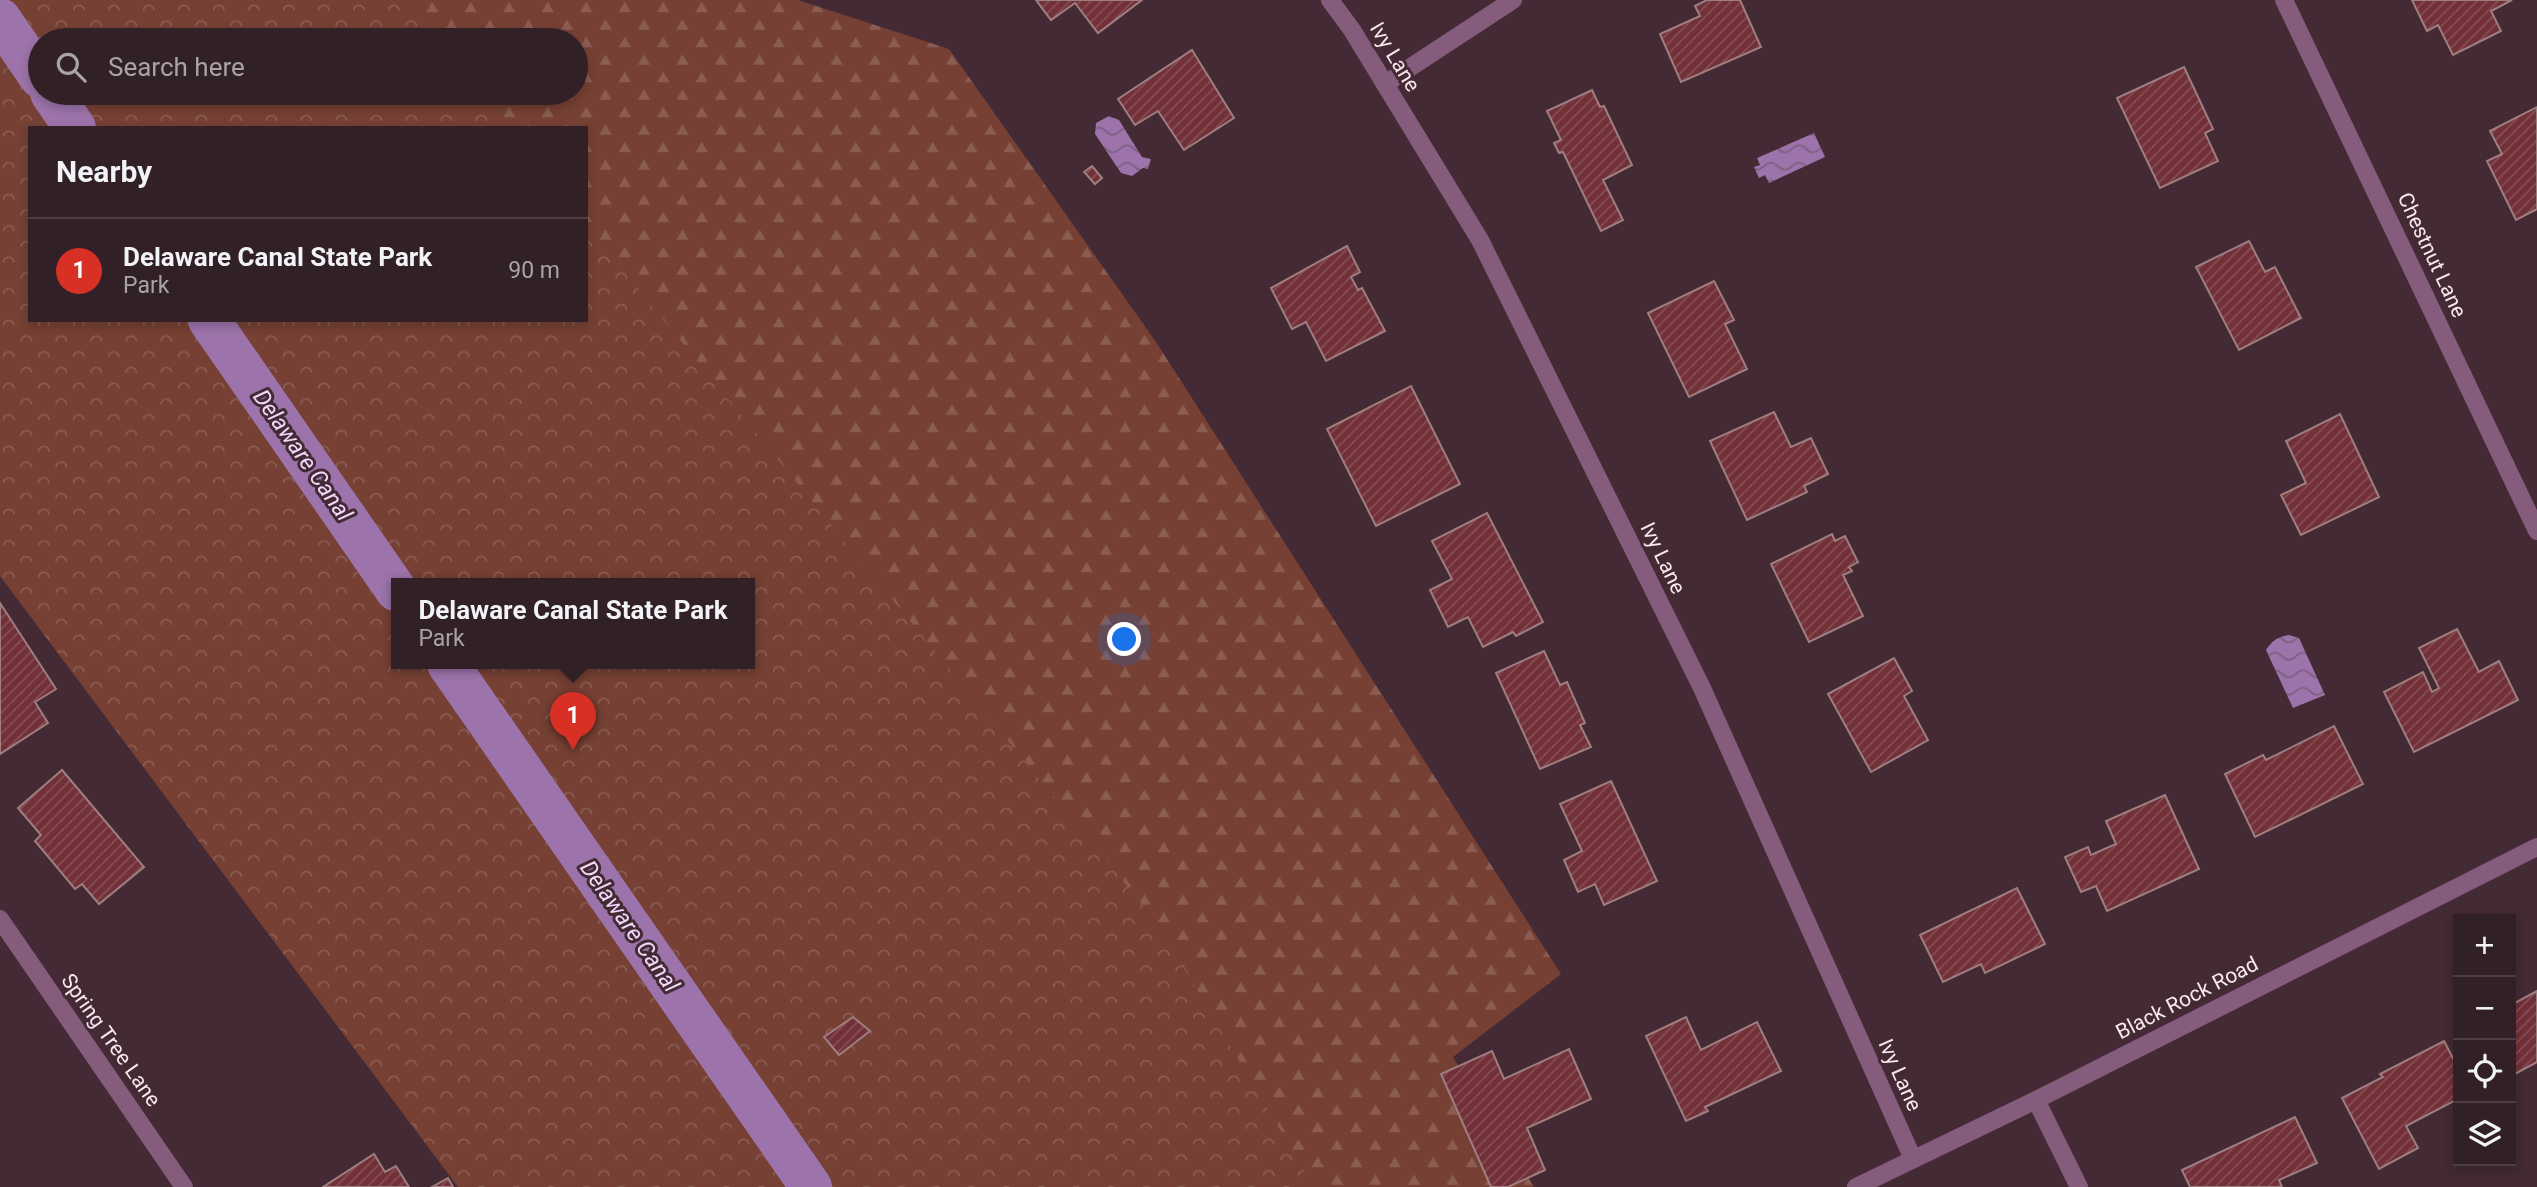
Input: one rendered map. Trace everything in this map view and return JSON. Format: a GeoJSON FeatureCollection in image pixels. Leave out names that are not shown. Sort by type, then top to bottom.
{"type":"FeatureCollection","features":[{"type":"Feature","properties":{"kind":"street","name":"Ivy Lane"},"geometry":{"type":"LineString","coordinates":[[1330,0],[1352,30],[1480,240],[1702,688],[1913,1159]]}},
{"type":"Feature","properties":{"kind":"street"},"geometry":{"type":"LineString","coordinates":[[1385,84],[1513,0]]}},
{"type":"Feature","properties":{"kind":"street","name":"Chestnut Lane"},"geometry":{"type":"LineString","coordinates":[[2284,0],[2537,531]]}},
{"type":"Feature","properties":{"kind":"street","name":"Black Rock Road"},"geometry":{"type":"LineString","coordinates":[[1856,1187],[2036,1100],[2537,847]]}},
{"type":"Feature","properties":{"kind":"street","name":"Spring Tree Lane"},"geometry":{"type":"LineString","coordinates":[[0,919],[184,1187]]}},
{"type":"Feature","properties":{"kind":"street"},"geometry":{"type":"LineString","coordinates":[[2036,1100],[2079,1187]]}},
{"type":"Feature","properties":{"kind":"green space"},"geometry":{"type":"Polygon","coordinates":[[[0,0],[402,0],[425,28],[28,28],[28,105],[488,105],[504,126],[28,126],[28,322],[588,322],[588,227],[1158,924],[1314,1187],[458,1187],[0,576],[0,0]]]}},
{"type":"Feature","properties":{"kind":"green space"},"geometry":{"type":"Polygon","coordinates":[[[102,0],[798,0],[949,49],[1156,342],[1561,974],[1453,1057],[1534,1187],[1088,1187],[753,669],[755,578],[746,578],[587,322],[588,126],[189,126],[174,105],[588,105],[588,28],[122,28],[102,0]]]}},
{"type":"Feature","properties":{"kind":"water"},"geometry":{"type":"Polygon","coordinates":[[[1109,116],[1119,120],[1142,157],[1151,159],[1148,169],[1143,168],[1132,176],[1121,173],[1095,134],[1096,123],[1109,116]]]}},
{"type":"Feature","properties":{"kind":"water"},"geometry":{"type":"Polygon","coordinates":[[[1814,133],[1825,157],[1769,183],[1765,175],[1759,178],[1754,167],[1760,165],[1757,158],[1814,133]]]}},
{"type":"Feature","properties":{"kind":"water"},"geometry":{"type":"Polygon","coordinates":[[[2289,635],[2299,638],[2325,695],[2293,708],[2266,650],[2276,639],[2289,635]]]}},
{"type":"Feature","properties":{"kind":"building"},"geometry":{"type":"Polygon","coordinates":[[[1036,0],[1142,0],[1098,33],[1075,3],[1051,20],[1036,0]]]}},
{"type":"Feature","properties":{"kind":"building"},"geometry":{"type":"Polygon","coordinates":[[[1707,0],[1740,0],[1761,47],[1681,82],[1660,34],[1700,16],[1695,6],[1707,0]]]}},
{"type":"Feature","properties":{"kind":"building"},"geometry":{"type":"Polygon","coordinates":[[[2412,0],[2512,0],[2491,11],[2501,31],[2453,55],[2438,25],[2427,31],[2412,0]]]}},
{"type":"Feature","properties":{"kind":"building"},"geometry":{"type":"Polygon","coordinates":[[[1192,50],[1234,118],[1184,150],[1158,111],[1135,125],[1118,99],[1192,50]]]}},
{"type":"Feature","properties":{"kind":"building"},"geometry":{"type":"Polygon","coordinates":[[[2184,67],[2213,129],[2205,133],[2218,161],[2160,188],[2117,98],[2184,67]]]}},
{"type":"Feature","properties":{"kind":"building"},"geometry":{"type":"Polygon","coordinates":[[[1592,90],[1600,107],[1604,106],[1632,165],[1603,180],[1623,220],[1601,231],[1563,152],[1559,153],[1554,143],[1561,140],[1547,111],[1592,90]]]}},
{"type":"Feature","properties":{"kind":"building"},"geometry":{"type":"Polygon","coordinates":[[[2537,107],[2537,209],[2516,220],[2487,161],[2502,154],[2490,131],[2537,107]]]}},
{"type":"Feature","properties":{"kind":"building"},"geometry":{"type":"Polygon","coordinates":[[[1092,166],[1102,178],[1095,184],[1084,172],[1092,166]]]}},
{"type":"Feature","properties":{"kind":"building"},"geometry":{"type":"Polygon","coordinates":[[[2249,241],[2265,272],[2275,267],[2301,318],[2239,350],[2196,267],[2249,241]]]}},
{"type":"Feature","properties":{"kind":"building"},"geometry":{"type":"Polygon","coordinates":[[[1347,246],[1360,272],[1351,277],[1358,290],[1362,288],[1385,331],[1326,361],[1306,322],[1292,329],[1271,288],[1347,246]]]}},
{"type":"Feature","properties":{"kind":"building"},"geometry":{"type":"Polygon","coordinates":[[[1714,281],[1734,320],[1725,324],[1747,369],[1689,397],[1648,313],[1714,281]]]}},
{"type":"Feature","properties":{"kind":"building"},"geometry":{"type":"Polygon","coordinates":[[[1411,386],[1460,484],[1376,526],[1327,429],[1411,386]]]}},
{"type":"Feature","properties":{"kind":"building"},"geometry":{"type":"Polygon","coordinates":[[[1774,412],[1791,447],[1811,438],[1828,474],[1804,486],[1807,492],[1747,520],[1710,441],[1774,412]]]}},
{"type":"Feature","properties":{"kind":"building"},"geometry":{"type":"Polygon","coordinates":[[[2340,414],[2379,497],[2301,535],[2281,495],[2306,483],[2286,441],[2340,414]]]}},
{"type":"Feature","properties":{"kind":"building"},"geometry":{"type":"Polygon","coordinates":[[[1487,513],[1543,622],[1516,636],[1513,632],[1483,647],[1468,617],[1448,627],[1430,590],[1452,579],[1432,541],[1487,513]]]}},
{"type":"Feature","properties":{"kind":"building"},"geometry":{"type":"Polygon","coordinates":[[[1832,534],[1835,541],[1845,536],[1858,562],[1849,567],[1852,571],[1843,575],[1863,616],[1809,642],[1771,564],[1832,534]]]}},
{"type":"Feature","properties":{"kind":"building"},"geometry":{"type":"Polygon","coordinates":[[[0,603],[56,689],[35,702],[48,723],[0,754],[0,603]]]}},
{"type":"Feature","properties":{"kind":"building"},"geometry":{"type":"Polygon","coordinates":[[[2457,629],[2479,672],[2499,661],[2518,700],[2414,752],[2384,692],[2423,672],[2432,692],[2439,688],[2419,648],[2457,629]]]}},
{"type":"Feature","properties":{"kind":"building"},"geometry":{"type":"Polygon","coordinates":[[[1544,651],[1560,685],[1567,682],[1585,723],[1580,725],[1591,747],[1540,769],[1496,673],[1544,651]]]}},
{"type":"Feature","properties":{"kind":"building"},"geometry":{"type":"Polygon","coordinates":[[[1894,658],[1912,691],[1904,696],[1928,740],[1871,772],[1828,694],[1894,658]]]}},
{"type":"Feature","properties":{"kind":"building"},"geometry":{"type":"Polygon","coordinates":[[[2334,726],[2363,784],[2255,837],[2225,774],[2263,755],[2266,760],[2334,726]]]}},
{"type":"Feature","properties":{"kind":"building"},"geometry":{"type":"Polygon","coordinates":[[[62,770],[144,867],[99,904],[82,884],[75,889],[35,841],[41,835],[18,808],[62,770]]]}},
{"type":"Feature","properties":{"kind":"building"},"geometry":{"type":"Polygon","coordinates":[[[1611,781],[1657,881],[1604,905],[1595,884],[1578,892],[1564,860],[1582,851],[1560,804],[1611,781]]]}},
{"type":"Feature","properties":{"kind":"building"},"geometry":{"type":"Polygon","coordinates":[[[2165,795],[2199,869],[2107,911],[2096,886],[2081,892],[2065,857],[2088,847],[2091,855],[2116,844],[2106,821],[2165,795]]]}},
{"type":"Feature","properties":{"kind":"building"},"geometry":{"type":"Polygon","coordinates":[[[2017,888],[2045,944],[1985,973],[1981,964],[1943,982],[1920,935],[2017,888]]]}},
{"type":"Feature","properties":{"kind":"building"},"geometry":{"type":"Polygon","coordinates":[[[2537,991],[2537,1062],[2516,1073],[2516,1040],[2516,1002],[2537,991]]]}},
{"type":"Feature","properties":{"kind":"building"},"geometry":{"type":"Polygon","coordinates":[[[853,1017],[870,1031],[839,1055],[824,1037],[853,1017]]]}},
{"type":"Feature","properties":{"kind":"building"},"geometry":{"type":"Polygon","coordinates":[[[1686,1017],[1701,1050],[1757,1022],[1781,1071],[1705,1107],[1708,1111],[1686,1121],[1646,1036],[1686,1017]]]}},
{"type":"Feature","properties":{"kind":"building"},"geometry":{"type":"Polygon","coordinates":[[[2444,1041],[2453,1058],[2453,1102],[2406,1126],[2418,1148],[2379,1169],[2342,1098],[2383,1077],[2380,1074],[2444,1041]]]}},
{"type":"Feature","properties":{"kind":"building"},"geometry":{"type":"Polygon","coordinates":[[[1569,1049],[1591,1099],[1527,1128],[1545,1170],[1508,1187],[1491,1187],[1441,1074],[1492,1051],[1504,1079],[1569,1049]]]}},
{"type":"Feature","properties":{"kind":"building"},"geometry":{"type":"Polygon","coordinates":[[[2295,1117],[2317,1163],[2279,1180],[2282,1187],[2190,1187],[2182,1170],[2295,1117]]]}},
{"type":"Feature","properties":{"kind":"building"},"geometry":{"type":"Polygon","coordinates":[[[374,1154],[385,1172],[396,1166],[409,1187],[323,1187],[374,1154]]]}},
{"type":"Feature","properties":{"kind":"building"},"geometry":{"type":"Polygon","coordinates":[[[448,1178],[453,1187],[432,1187],[448,1178]]]}},
{"type":"Feature","properties":{"kind":"waterway","name":"Delaware Canal"},"geometry":{"type":"LineString","coordinates":[[0,19],[28,60]]}},
{"type":"Feature","properties":{"kind":"waterway","name":"Delaware Canal"},"geometry":{"type":"LineString","coordinates":[[59,105],[74,126]]}},
{"type":"Feature","properties":{"kind":"waterway","name":"Delaware Canal"},"geometry":{"type":"LineString","coordinates":[[210,322],[391,583]]}},
{"type":"Feature","properties":{"kind":"waterway","name":"Delaware Canal"},"geometry":{"type":"LineString","coordinates":[[451,669],[811,1187]]}},
{"type":"Feature","properties":{"kind":"place","name":"Delaware Canal State Park"},"geometry":{"type":"Point","coordinates":[573,750]}}]}
